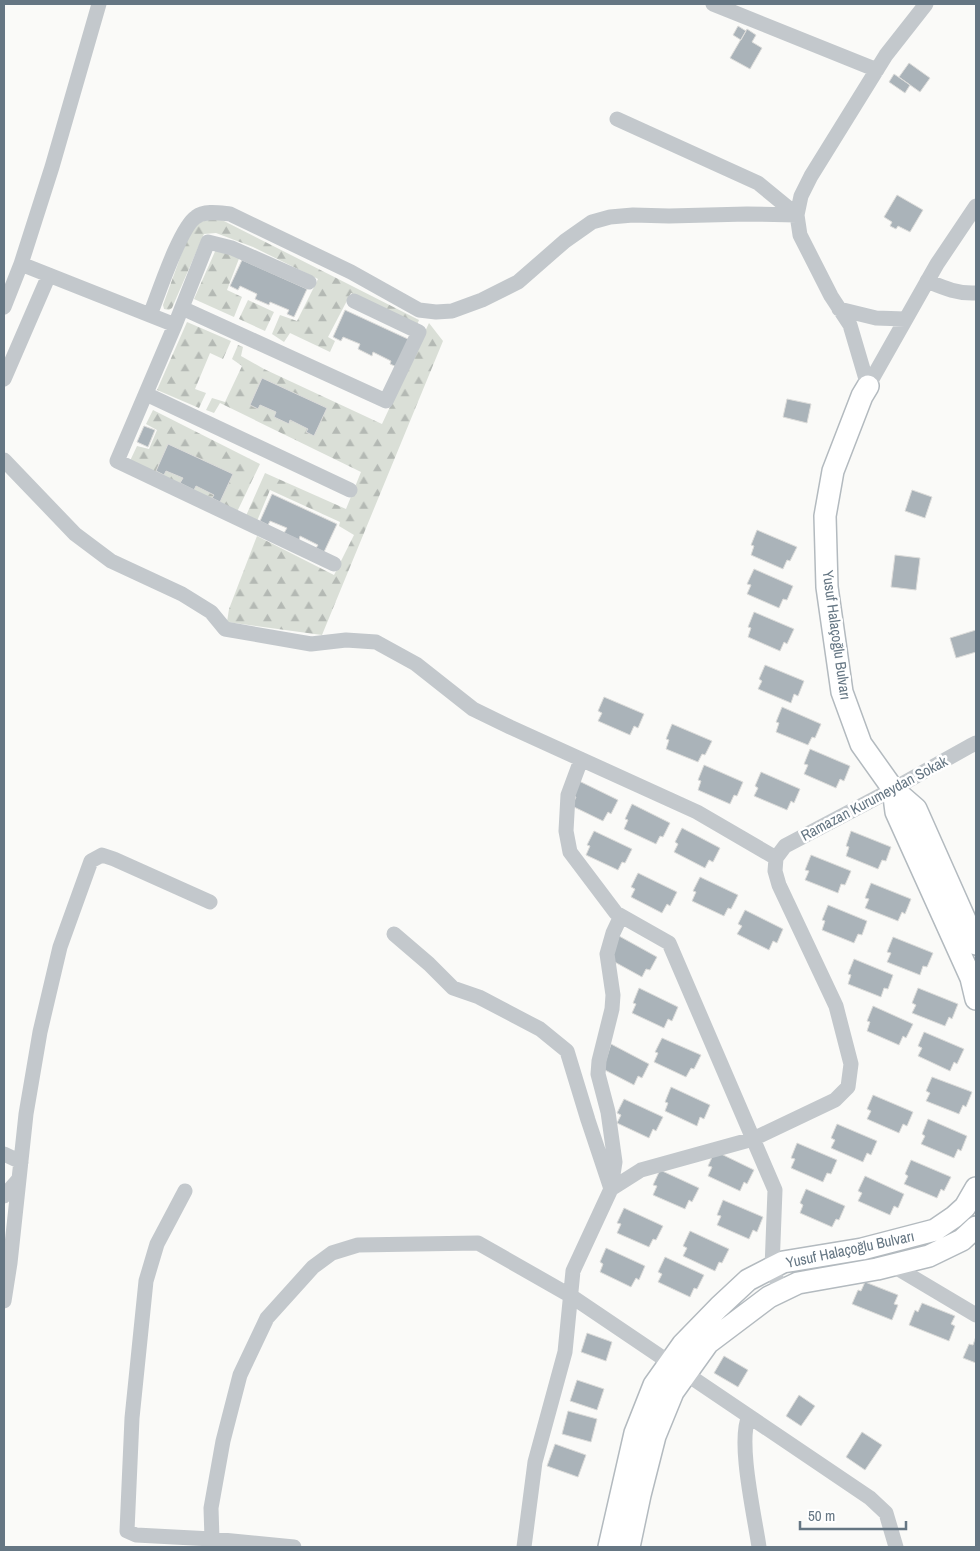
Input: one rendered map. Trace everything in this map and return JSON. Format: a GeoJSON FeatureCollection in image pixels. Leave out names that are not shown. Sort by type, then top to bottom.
{"type":"FeatureCollection","features":[{"type":"Feature","properties":{"kind":"street"},"geometry":{"type":"LineString","coordinates":[[4,307],[21,264],[52,167],[99,4]]}},
{"type":"Feature","properties":{"kind":"street"},"geometry":{"type":"LineString","coordinates":[[713,4],[877,70]]}},
{"type":"Feature","properties":{"kind":"street"},"geometry":{"type":"LineString","coordinates":[[868,386],[850,325],[830,296],[800,235],[797,215],[801,196],[811,176],[886,55],[926,4]]}},
{"type":"Feature","properties":{"kind":"street"},"geometry":{"type":"LineString","coordinates":[[617,119],[758,183],[797,215]]}},
{"type":"Feature","properties":{"kind":"street"},"geometry":{"type":"LineString","coordinates":[[868,386],[927,281],[976,206]]}},
{"type":"Feature","properties":{"kind":"street"},"geometry":{"type":"LineString","coordinates":[[150,315],[185,229],[196,216],[212,212],[230,214],[351,272],[419,310],[436,312],[452,311],[482,300],[518,282],[565,241],[592,222],[610,217],[633,215],[797,215]]}},
{"type":"Feature","properties":{"kind":"street"},"geometry":{"type":"LineString","coordinates":[[309,282],[232,248],[208,242],[117,461],[334,564]]}},
{"type":"Feature","properties":{"kind":"street"},"geometry":{"type":"LineString","coordinates":[[21,264],[175,325]]}},
{"type":"Feature","properties":{"kind":"street"},"geometry":{"type":"LineString","coordinates":[[4,379],[49,275]]}},
{"type":"Feature","properties":{"kind":"street"},"geometry":{"type":"LineString","coordinates":[[927,281],[948,290],[964,294],[976,293]]}},
{"type":"Feature","properties":{"kind":"street"},"geometry":{"type":"LineString","coordinates":[[182,308],[386,401],[419,332],[354,301]]}},
{"type":"Feature","properties":{"kind":"street"},"geometry":{"type":"LineString","coordinates":[[839,309],[876,318],[905,319]]}},
{"type":"Feature","properties":{"kind":"street","name":"Yusuf Halaçoğlu Bulvarı"},"geometry":{"type":"LineString","coordinates":[[868,386],[862,396],[833,471],[825,516],[827,587],[842,692],[861,744],[893,789],[916,809],[976,944]]}},
{"type":"Feature","properties":{"kind":"street"},"geometry":{"type":"LineString","coordinates":[[146,394],[350,490]]}},
{"type":"Feature","properties":{"kind":"street"},"geometry":{"type":"LineString","coordinates":[[4,460],[75,534],[111,561],[182,594],[211,612],[225,628],[311,644],[346,640],[376,642],[416,664],[473,709],[697,812],[776,858],[775,871],[779,885],[836,1006],[851,1064],[848,1087],[835,1100],[753,1139],[641,1170],[610,1189]]}},
{"type":"Feature","properties":{"kind":"street","name":"Ramazan Kurumeydan Sokak"},"geometry":{"type":"LineString","coordinates":[[776,858],[785,846],[976,743]]}},
{"type":"Feature","properties":{"kind":"street"},"geometry":{"type":"LineString","coordinates":[[581,760],[568,795],[566,831],[570,852],[616,913],[669,943],[774,1190],[772,1268],[781,1292]]}},
{"type":"Feature","properties":{"kind":"street","name":"Yusuf Halaçoğlu Bulvarı"},"geometry":{"type":"LineString","coordinates":[[893,789],[896,812],[971,978],[976,999]]}},
{"type":"Feature","properties":{"kind":"street"},"geometry":{"type":"LineString","coordinates":[[4,1301],[28,1105],[40,1032],[60,947],[90,861],[102,855],[114,859],[210,902]]}},
{"type":"Feature","properties":{"kind":"street"},"geometry":{"type":"LineString","coordinates":[[524,1547],[535,1462],[565,1352],[573,1271],[610,1189],[616,1162],[608,1112],[598,1074],[601,1051],[612,1009],[613,995],[607,954],[613,933],[621,916]]}},
{"type":"Feature","properties":{"kind":"street"},"geometry":{"type":"LineString","coordinates":[[394,934],[429,964],[453,988],[479,998],[540,1029],[567,1050],[610,1189]]}},
{"type":"Feature","properties":{"kind":"street"},"geometry":{"type":"LineString","coordinates":[[4,1154],[21,1162]]}},
{"type":"Feature","properties":{"kind":"street"},"geometry":{"type":"LineString","coordinates":[[4,1196],[19,1179]]}},
{"type":"Feature","properties":{"kind":"street","name":"Yusuf Halaçoğlu Bulvarı"},"geometry":{"type":"LineString","coordinates":[[629,1547],[655,1436],[673,1392],[683,1344],[748,1280],[782,1262],[862,1249],[935,1230],[965,1207],[976,1188]]}},
{"type":"Feature","properties":{"kind":"street"},"geometry":{"type":"LineString","coordinates":[[185,1192],[157,1244],[146,1281],[132,1418],[127,1531],[136,1535],[212,1539],[294,1547]]}},
{"type":"Feature","properties":{"kind":"street","name":"Yusuf Halaçoğlu Bulvarı"},"geometry":{"type":"LineString","coordinates":[[609,1547],[635,1433],[654,1386],[769,1297],[798,1283],[929,1256],[962,1240],[976,1227]]}},
{"type":"Feature","properties":{"kind":"street"},"geometry":{"type":"LineString","coordinates":[[212,1539],[211,1508],[223,1440],[240,1376],[267,1318],[313,1267],[332,1253],[358,1245],[478,1243],[571,1296],[870,1498],[886,1513],[896,1547]]}},
{"type":"Feature","properties":{"kind":"street"},"geometry":{"type":"LineString","coordinates":[[892,1265],[976,1315]]}},
{"type":"Feature","properties":{"kind":"street"},"geometry":{"type":"LineString","coordinates":[[749,1416],[746,1421],[745,1458],[759,1547]]}},
{"type":"Feature","properties":{"kind":"green space"},"geometry":{"type":"Polygon","coordinates":[[[211,219],[222,220],[419,320],[417,325],[351,293],[328,337],[335,341],[330,352],[290,333],[284,342],[272,334],[280,315],[297,321],[318,279],[253,247],[216,233],[204,234],[172,308],[169,310],[164,309],[163,305],[189,233],[198,223],[211,219]]]}},
{"type":"Feature","properties":{"kind":"green space"},"geometry":{"type":"Polygon","coordinates":[[[217,247],[240,256],[227,290],[242,297],[234,317],[194,299],[217,247]]]}},
{"type":"Feature","properties":{"kind":"green space"},"geometry":{"type":"Polygon","coordinates":[[[248,300],[274,312],[265,331],[239,319],[248,300]]]}},
{"type":"Feature","properties":{"kind":"green space"},"geometry":{"type":"Polygon","coordinates":[[[187,322],[231,341],[223,359],[210,353],[195,389],[206,393],[199,408],[157,390],[187,322]]]}},
{"type":"Feature","properties":{"kind":"green space"},"geometry":{"type":"Polygon","coordinates":[[[429,323],[443,341],[322,635],[227,622],[229,609],[257,536],[334,575],[354,535],[339,526],[340,522],[270,490],[257,521],[245,518],[265,473],[346,509],[361,472],[220,403],[214,413],[206,410],[212,398],[225,402],[242,366],[232,359],[238,345],[243,347],[241,356],[264,369],[382,424],[429,323]]]}},
{"type":"Feature","properties":{"kind":"green space"},"geometry":{"type":"Polygon","coordinates":[[[153,410],[260,464],[236,514],[129,463],[137,446],[149,449],[157,430],[146,424],[153,410]]]}},
{"type":"Feature","properties":{"kind":"building"},"geometry":{"type":"Polygon","coordinates":[[[738,26],[746,31],[741,40],[733,35],[738,26]]]}},
{"type":"Feature","properties":{"kind":"building"},"geometry":{"type":"Polygon","coordinates":[[[747,29],[756,35],[752,42],[762,48],[750,69],[730,58],[747,29]]]}},
{"type":"Feature","properties":{"kind":"building"},"geometry":{"type":"Polygon","coordinates":[[[909,63],[930,78],[920,92],[899,77],[909,63]]]}},
{"type":"Feature","properties":{"kind":"building"},"geometry":{"type":"Polygon","coordinates":[[[894,74],[910,85],[905,93],[889,82],[894,74]]]}},
{"type":"Feature","properties":{"kind":"building"},"geometry":{"type":"Polygon","coordinates":[[[897,195],[923,210],[910,232],[898,226],[896,229],[890,226],[892,222],[884,217],[897,195]]]}},
{"type":"Feature","properties":{"kind":"building"},"geometry":{"type":"Polygon","coordinates":[[[242,260],[307,289],[294,317],[287,314],[289,310],[270,302],[269,305],[255,299],[257,294],[240,286],[238,290],[230,286],[242,260]]]}},
{"type":"Feature","properties":{"kind":"building"},"geometry":{"type":"Polygon","coordinates":[[[345,310],[410,340],[397,367],[390,364],[391,361],[373,352],[372,356],[358,349],[360,344],[343,337],[341,341],[333,337],[345,310]]]}},
{"type":"Feature","properties":{"kind":"building"},"geometry":{"type":"Polygon","coordinates":[[[262,378],[327,408],[314,436],[306,432],[308,429],[290,420],[289,424],[274,417],[276,412],[260,405],[258,409],[250,405],[262,378]]]}},
{"type":"Feature","properties":{"kind":"building"},"geometry":{"type":"Polygon","coordinates":[[[787,399],[811,404],[807,423],[783,417],[787,399]]]}},
{"type":"Feature","properties":{"kind":"building"},"geometry":{"type":"Polygon","coordinates":[[[144,426],[155,430],[148,447],[137,442],[144,426]]]}},
{"type":"Feature","properties":{"kind":"building"},"geometry":{"type":"Polygon","coordinates":[[[168,444],[233,474],[220,502],[212,498],[214,495],[196,486],[194,490],[180,483],[183,478],[166,471],[164,475],[156,471],[168,444]]]}},
{"type":"Feature","properties":{"kind":"building"},"geometry":{"type":"Polygon","coordinates":[[[912,490],[932,497],[925,518],[905,511],[912,490]]]}},
{"type":"Feature","properties":{"kind":"building"},"geometry":{"type":"Polygon","coordinates":[[[272,494],[337,524],[324,552],[316,548],[318,545],[300,536],[299,540],[284,533],[287,528],[270,521],[268,525],[260,521],[272,494]]]}},
{"type":"Feature","properties":{"kind":"building"},"geometry":{"type":"Polygon","coordinates":[[[757,530],[797,547],[790,561],[787,560],[783,569],[751,555],[754,546],[751,545],[757,530]]]}},
{"type":"Feature","properties":{"kind":"building"},"geometry":{"type":"Polygon","coordinates":[[[895,555],[920,558],[916,590],[891,587],[895,555]]]}},
{"type":"Feature","properties":{"kind":"building"},"geometry":{"type":"Polygon","coordinates":[[[754,569],[793,586],[787,600],[783,599],[779,608],[747,594],[751,585],[747,584],[754,569]]]}},
{"type":"Feature","properties":{"kind":"building"},"geometry":{"type":"Polygon","coordinates":[[[754,612],[794,629],[787,644],[784,642],[780,651],[748,637],[751,628],[748,627],[754,612]]]}},
{"type":"Feature","properties":{"kind":"building"},"geometry":{"type":"Polygon","coordinates":[[[976,630],[976,652],[956,658],[950,638],[976,630]]]}},
{"type":"Feature","properties":{"kind":"building"},"geometry":{"type":"Polygon","coordinates":[[[765,665],[804,681],[798,696],[794,694],[791,703],[758,689],[762,681],[759,679],[765,665]]]}},
{"type":"Feature","properties":{"kind":"building"},"geometry":{"type":"Polygon","coordinates":[[[604,697],[644,714],[638,728],[634,726],[630,735],[598,721],[602,713],[598,711],[604,697]]]}},
{"type":"Feature","properties":{"kind":"building"},"geometry":{"type":"Polygon","coordinates":[[[782,707],[821,724],[815,738],[812,737],[808,745],[776,732],[779,723],[776,722],[782,707]]]}},
{"type":"Feature","properties":{"kind":"building"},"geometry":{"type":"Polygon","coordinates":[[[672,724],[712,741],[705,755],[702,754],[698,762],[666,749],[669,740],[666,739],[672,724]]]}},
{"type":"Feature","properties":{"kind":"building"},"geometry":{"type":"Polygon","coordinates":[[[810,749],[850,766],[844,781],[840,779],[836,788],[804,774],[808,765],[804,764],[810,749]]]}},
{"type":"Feature","properties":{"kind":"building"},"geometry":{"type":"Polygon","coordinates":[[[704,765],[743,782],[737,796],[734,795],[730,804],[698,790],[701,781],[698,780],[704,765]]]}},
{"type":"Feature","properties":{"kind":"building"},"geometry":{"type":"Polygon","coordinates":[[[761,772],[800,789],[794,803],[791,801],[787,810],[754,796],[758,788],[755,786],[761,772]]]}},
{"type":"Feature","properties":{"kind":"building"},"geometry":{"type":"Polygon","coordinates":[[[579,781],[618,800],[611,814],[608,812],[603,821],[572,806],[576,797],[573,796],[579,781]]]}},
{"type":"Feature","properties":{"kind":"building"},"geometry":{"type":"Polygon","coordinates":[[[632,804],[670,823],[663,837],[660,836],[656,844],[624,829],[628,820],[625,819],[632,804]]]}},
{"type":"Feature","properties":{"kind":"building"},"geometry":{"type":"Polygon","coordinates":[[[682,828],[720,848],[713,862],[709,860],[705,868],[674,852],[678,844],[675,842],[682,828]]]}},
{"type":"Feature","properties":{"kind":"building"},"geometry":{"type":"Polygon","coordinates":[[[594,831],[632,849],[625,863],[622,862],[618,870],[586,855],[590,846],[587,845],[594,831]]]}},
{"type":"Feature","properties":{"kind":"building"},"geometry":{"type":"Polygon","coordinates":[[[851,831],[891,847],[886,861],[882,860],[878,869],[846,856],[849,847],[846,846],[851,831]]]}},
{"type":"Feature","properties":{"kind":"building"},"geometry":{"type":"Polygon","coordinates":[[[811,855],[851,871],[845,885],[841,884],[838,893],[805,880],[809,871],[805,870],[811,855]]]}},
{"type":"Feature","properties":{"kind":"building"},"geometry":{"type":"Polygon","coordinates":[[[638,873],[677,892],[670,906],[667,904],[662,913],[631,897],[635,889],[631,887],[638,873]]]}},
{"type":"Feature","properties":{"kind":"building"},"geometry":{"type":"Polygon","coordinates":[[[700,877],[738,895],[731,909],[728,908],[724,916],[692,901],[696,892],[693,891],[700,877]]]}},
{"type":"Feature","properties":{"kind":"building"},"geometry":{"type":"Polygon","coordinates":[[[871,883],[911,899],[905,914],[902,912],[898,921],[865,908],[869,899],[865,898],[871,883]]]}},
{"type":"Feature","properties":{"kind":"building"},"geometry":{"type":"Polygon","coordinates":[[[828,905],[867,921],[862,935],[858,934],[854,943],[822,930],[825,921],[822,920],[828,905]]]}},
{"type":"Feature","properties":{"kind":"building"},"geometry":{"type":"Polygon","coordinates":[[[745,910],[783,929],[777,943],[773,941],[769,950],[737,934],[742,926],[738,924],[745,910]]]}},
{"type":"Feature","properties":{"kind":"building"},"geometry":{"type":"Polygon","coordinates":[[[619,936],[657,957],[650,970],[646,969],[642,977],[611,960],[619,936]]]}},
{"type":"Feature","properties":{"kind":"building"},"geometry":{"type":"Polygon","coordinates":[[[893,937],[933,953],[927,967],[923,966],[920,975],[887,962],[891,953],[887,952],[893,937]]]}},
{"type":"Feature","properties":{"kind":"building"},"geometry":{"type":"Polygon","coordinates":[[[854,959],[893,975],[888,989],[884,988],[881,997],[848,984],[851,975],[848,974],[854,959]]]}},
{"type":"Feature","properties":{"kind":"building"},"geometry":{"type":"Polygon","coordinates":[[[639,988],[678,1007],[672,1021],[668,1019],[664,1028],[632,1013],[636,1004],[633,1003],[639,988]]]}},
{"type":"Feature","properties":{"kind":"building"},"geometry":{"type":"Polygon","coordinates":[[[918,988],[958,1004],[952,1019],[949,1017],[945,1026],[912,1013],[916,1005],[912,1003],[918,988]]]}},
{"type":"Feature","properties":{"kind":"building"},"geometry":{"type":"Polygon","coordinates":[[[873,1006],[913,1024],[906,1038],[903,1036],[899,1045],[867,1031],[870,1022],[867,1021],[873,1006]]]}},
{"type":"Feature","properties":{"kind":"building"},"geometry":{"type":"Polygon","coordinates":[[[924,1032],[964,1049],[957,1064],[954,1062],[950,1071],[918,1056],[922,1048],[918,1046],[924,1032]]]}},
{"type":"Feature","properties":{"kind":"building"},"geometry":{"type":"Polygon","coordinates":[[[662,1038],[701,1055],[694,1069],[691,1068],[686,1077],[654,1062],[658,1053],[655,1052],[662,1038]]]}},
{"type":"Feature","properties":{"kind":"building"},"geometry":{"type":"Polygon","coordinates":[[[611,1044],[649,1064],[642,1078],[638,1076],[634,1085],[603,1069],[611,1044]]]}},
{"type":"Feature","properties":{"kind":"building"},"geometry":{"type":"Polygon","coordinates":[[[932,1077],[972,1092],[966,1107],[963,1105],[959,1114],[926,1101],[930,1093],[926,1091],[932,1077]]]}},
{"type":"Feature","properties":{"kind":"building"},"geometry":{"type":"Polygon","coordinates":[[[671,1087],[710,1105],[704,1119],[700,1117],[697,1126],[665,1111],[668,1103],[665,1102],[671,1087]]]}},
{"type":"Feature","properties":{"kind":"building"},"geometry":{"type":"Polygon","coordinates":[[[873,1095],[913,1112],[907,1126],[903,1124],[899,1133],[867,1119],[871,1111],[867,1109],[873,1095]]]}},
{"type":"Feature","properties":{"kind":"building"},"geometry":{"type":"Polygon","coordinates":[[[624,1099],[663,1117],[656,1131],[653,1129],[649,1138],[617,1123],[621,1115],[617,1113],[624,1099]]]}},
{"type":"Feature","properties":{"kind":"building"},"geometry":{"type":"Polygon","coordinates":[[[928,1119],[967,1136],[961,1151],[958,1149],[954,1158],[921,1144],[925,1136],[922,1134],[928,1119]]]}},
{"type":"Feature","properties":{"kind":"building"},"geometry":{"type":"Polygon","coordinates":[[[837,1124],[877,1141],[871,1155],[867,1153],[863,1162],[831,1148],[835,1140],[831,1138],[837,1124]]]}},
{"type":"Feature","properties":{"kind":"building"},"geometry":{"type":"Polygon","coordinates":[[[797,1143],[837,1160],[831,1174],[827,1173],[823,1182],[791,1168],[795,1159],[791,1158],[797,1143]]]}},
{"type":"Feature","properties":{"kind":"building"},"geometry":{"type":"Polygon","coordinates":[[[715,1151],[754,1170],[747,1184],[744,1182],[740,1191],[708,1176],[712,1167],[708,1166],[715,1151]]]}},
{"type":"Feature","properties":{"kind":"building"},"geometry":{"type":"Polygon","coordinates":[[[911,1160],[951,1177],[944,1191],[941,1189],[937,1198],[904,1184],[908,1176],[905,1174],[911,1160]]]}},
{"type":"Feature","properties":{"kind":"building"},"geometry":{"type":"Polygon","coordinates":[[[660,1170],[699,1188],[692,1202],[689,1200],[685,1209],[653,1195],[657,1186],[653,1185],[660,1170]]]}},
{"type":"Feature","properties":{"kind":"building"},"geometry":{"type":"Polygon","coordinates":[[[865,1176],[904,1194],[898,1208],[894,1206],[890,1215],[858,1201],[862,1193],[858,1191],[865,1176]]]}},
{"type":"Feature","properties":{"kind":"building"},"geometry":{"type":"Polygon","coordinates":[[[806,1189],[845,1206],[839,1220],[836,1219],[832,1227],[800,1213],[803,1205],[800,1203],[806,1189]]]}},
{"type":"Feature","properties":{"kind":"building"},"geometry":{"type":"Polygon","coordinates":[[[723,1200],[763,1217],[757,1232],[753,1230],[749,1239],[717,1225],[721,1216],[717,1215],[723,1200]]]}},
{"type":"Feature","properties":{"kind":"building"},"geometry":{"type":"Polygon","coordinates":[[[624,1208],[663,1226],[656,1240],[653,1239],[649,1247],[617,1233],[621,1224],[617,1223],[624,1208]]]}},
{"type":"Feature","properties":{"kind":"building"},"geometry":{"type":"Polygon","coordinates":[[[690,1231],[729,1249],[722,1263],[719,1262],[715,1271],[683,1256],[687,1248],[683,1246],[690,1231]]]}},
{"type":"Feature","properties":{"kind":"building"},"geometry":{"type":"Polygon","coordinates":[[[606,1248],[645,1266],[639,1280],[636,1278],[631,1287],[600,1272],[603,1264],[600,1262],[606,1248]]]}},
{"type":"Feature","properties":{"kind":"building"},"geometry":{"type":"Polygon","coordinates":[[[665,1257],[704,1275],[697,1289],[694,1288],[690,1297],[658,1282],[662,1274],[658,1272],[665,1257]]]}},
{"type":"Feature","properties":{"kind":"building"},"geometry":{"type":"Polygon","coordinates":[[[865,1282],[898,1295],[894,1304],[898,1305],[892,1320],[852,1304],[858,1290],[861,1291],[865,1282]]]}},
{"type":"Feature","properties":{"kind":"building"},"geometry":{"type":"Polygon","coordinates":[[[922,1303],[955,1316],[951,1324],[955,1326],[949,1341],[909,1325],[915,1310],[918,1312],[922,1303]]]}},
{"type":"Feature","properties":{"kind":"building"},"geometry":{"type":"Polygon","coordinates":[[[587,1333],[612,1342],[606,1361],[581,1352],[587,1333]]]}},
{"type":"Feature","properties":{"kind":"building"},"geometry":{"type":"Polygon","coordinates":[[[976,1336],[976,1363],[963,1358],[969,1344],[973,1345],[976,1336]]]}},
{"type":"Feature","properties":{"kind":"building"},"geometry":{"type":"Polygon","coordinates":[[[724,1356],[748,1370],[738,1387],[714,1373],[724,1356]]]}},
{"type":"Feature","properties":{"kind":"building"},"geometry":{"type":"Polygon","coordinates":[[[577,1380],[604,1389],[597,1410],[570,1401],[577,1380]]]}},
{"type":"Feature","properties":{"kind":"building"},"geometry":{"type":"Polygon","coordinates":[[[799,1395],[815,1406],[801,1426],[786,1416],[799,1395]]]}},
{"type":"Feature","properties":{"kind":"building"},"geometry":{"type":"Polygon","coordinates":[[[568,1411],[597,1419],[591,1442],[562,1434],[568,1411]]]}},
{"type":"Feature","properties":{"kind":"building"},"geometry":{"type":"Polygon","coordinates":[[[862,1432],[882,1445],[865,1470],[846,1457],[862,1432]]]}},
{"type":"Feature","properties":{"kind":"building"},"geometry":{"type":"Polygon","coordinates":[[[555,1444],[586,1455],[578,1477],[547,1466],[555,1444]]]}}]}
